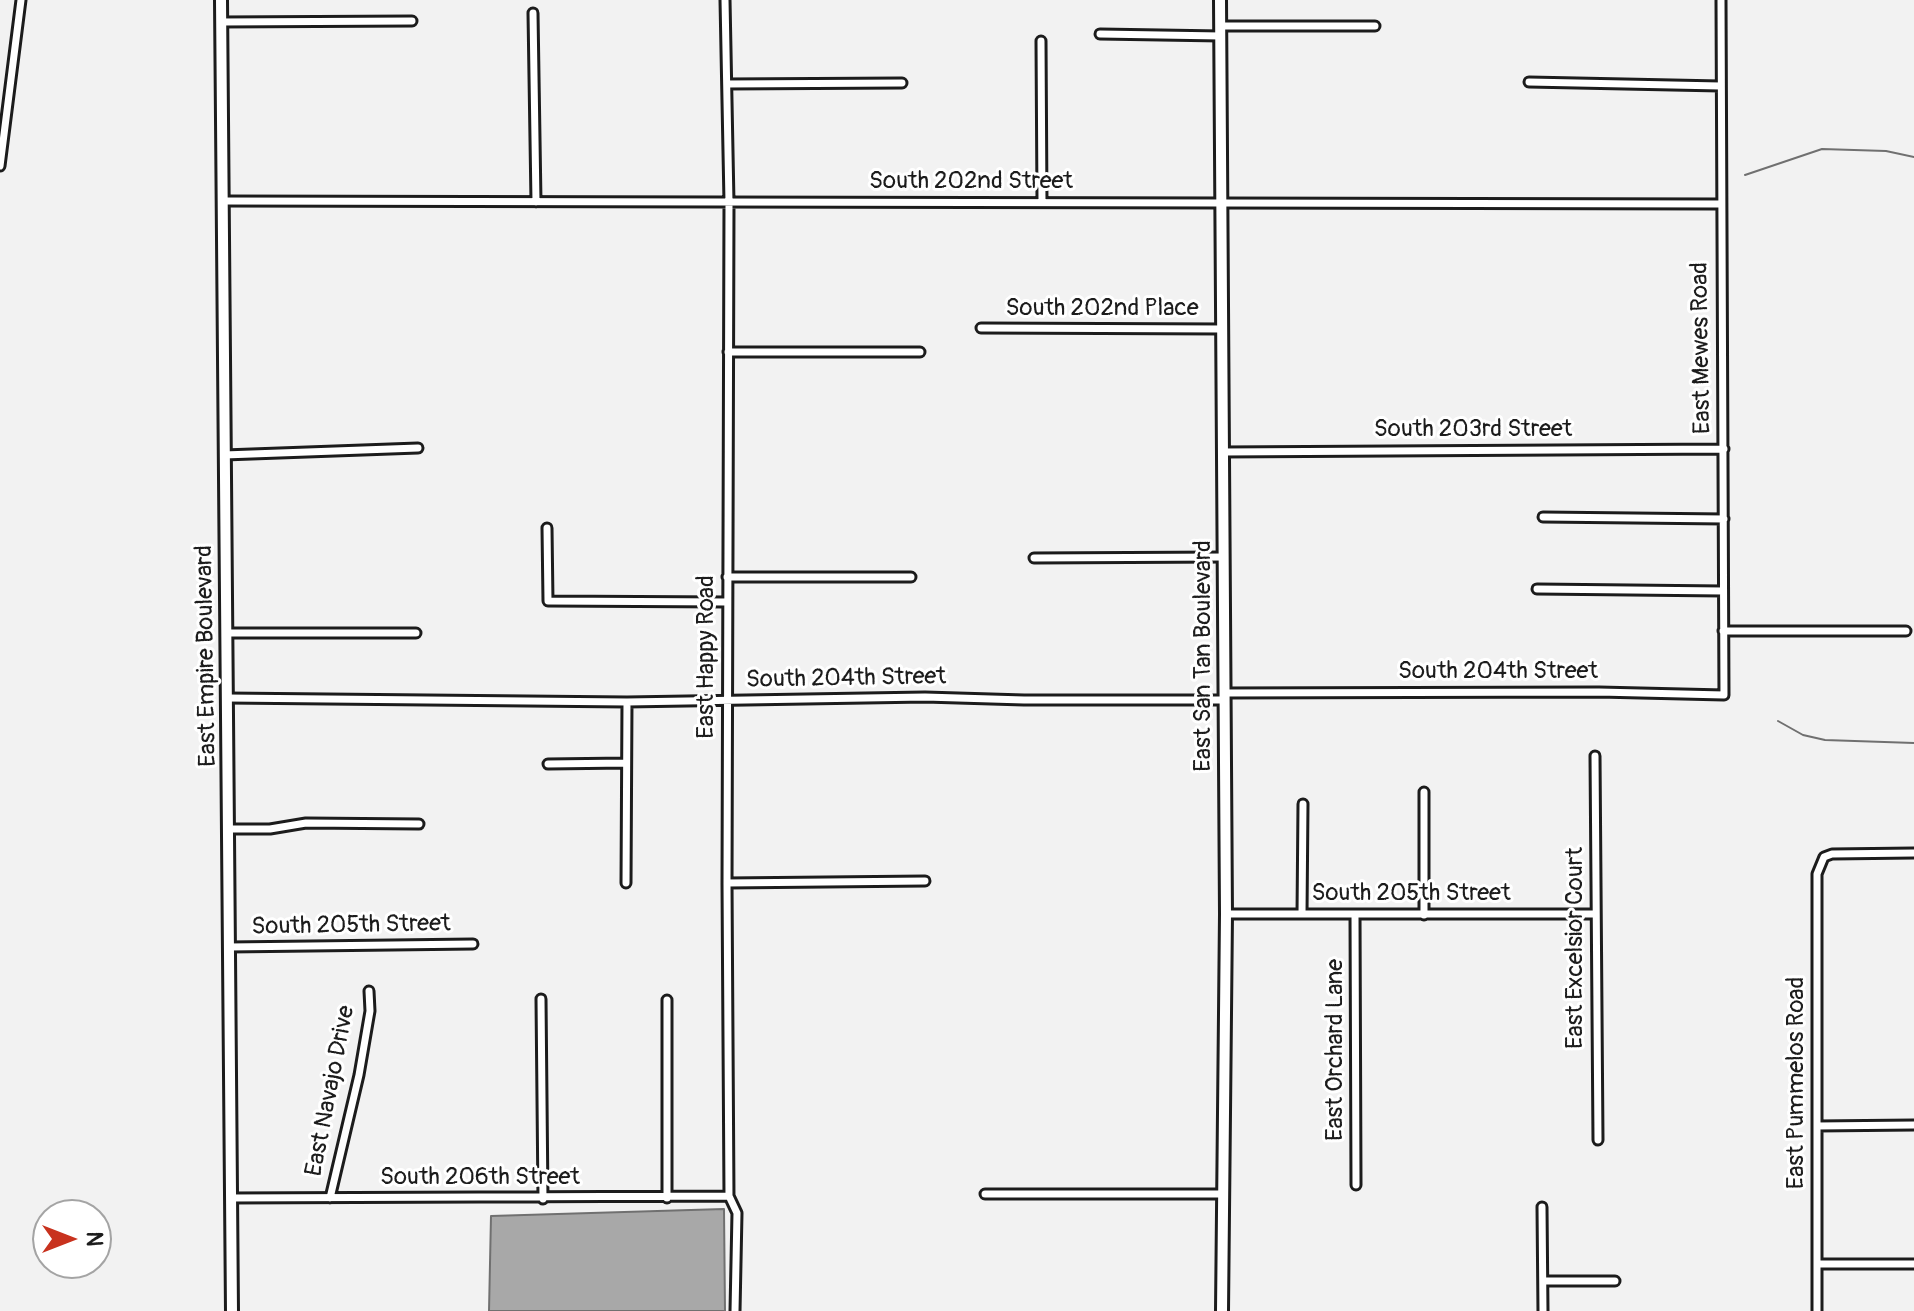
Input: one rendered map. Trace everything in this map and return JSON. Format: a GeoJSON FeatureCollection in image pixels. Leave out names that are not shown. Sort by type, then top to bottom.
{"type":"FeatureCollection","features":[{"type":"Feature","properties":{"kind":"main road","name":"East Empire Boulevard"},"geometry":{"type":"LineString","coordinates":[[221,0],[232,1311]]}},
{"type":"Feature","properties":{"kind":"main road","name":"East San Tan Boulevard"},"geometry":{"type":"LineString","coordinates":[[1220,0],[1226,914],[1222,1311]]}},
{"type":"Feature","properties":{"kind":"street"},"geometry":{"type":"LineString","coordinates":[[0,166],[21,0]]}},
{"type":"Feature","properties":{"kind":"street","name":"East Happy Road"},"geometry":{"type":"LineString","coordinates":[[725,0],[729,202],[729,1196],[737,1213],[735,1311]]}},
{"type":"Feature","properties":{"kind":"street","name":"East Mewes Road"},"geometry":{"type":"LineString","coordinates":[[1721,0],[1724,695]]}},
{"type":"Feature","properties":{"kind":"street"},"geometry":{"type":"LineString","coordinates":[[533,13],[536,202]]}},
{"type":"Feature","properties":{"kind":"street"},"geometry":{"type":"LineString","coordinates":[[221,22],[412,21]]}},
{"type":"Feature","properties":{"kind":"street"},"geometry":{"type":"LineString","coordinates":[[1100,34],[1375,26]]}},
{"type":"Feature","properties":{"kind":"street"},"geometry":{"type":"LineString","coordinates":[[1041,41],[1042,202]]}},
{"type":"Feature","properties":{"kind":"street"},"geometry":{"type":"LineString","coordinates":[[1529,82],[1720,86]]}},
{"type":"Feature","properties":{"kind":"street"},"geometry":{"type":"LineString","coordinates":[[727,84],[902,83]]}},
{"type":"Feature","properties":{"kind":"street","name":"South 202nd Street"},"geometry":{"type":"LineString","coordinates":[[222,201],[1720,204]]}},
{"type":"Feature","properties":{"kind":"street","name":"South 202nd Place"},"geometry":{"type":"LineString","coordinates":[[981,328],[1222,329]]}},
{"type":"Feature","properties":{"kind":"street"},"geometry":{"type":"LineString","coordinates":[[728,352],[920,352]]}},
{"type":"Feature","properties":{"kind":"street"},"geometry":{"type":"LineString","coordinates":[[224,455],[418,448]]}},
{"type":"Feature","properties":{"kind":"street","name":"South 203rd Street"},"geometry":{"type":"LineString","coordinates":[[1223,452],[1724,449]]}},
{"type":"Feature","properties":{"kind":"street"},"geometry":{"type":"LineString","coordinates":[[1543,517],[1724,519]]}},
{"type":"Feature","properties":{"kind":"street"},"geometry":{"type":"LineString","coordinates":[[547,528],[548,601],[727,602]]}},
{"type":"Feature","properties":{"kind":"street"},"geometry":{"type":"LineString","coordinates":[[1034,558],[1224,557]]}},
{"type":"Feature","properties":{"kind":"street"},"geometry":{"type":"LineString","coordinates":[[727,577],[911,577]]}},
{"type":"Feature","properties":{"kind":"street"},"geometry":{"type":"LineString","coordinates":[[1537,589],[1723,591]]}},
{"type":"Feature","properties":{"kind":"street"},"geometry":{"type":"LineString","coordinates":[[1723,631],[1906,631]]}},
{"type":"Feature","properties":{"kind":"street"},"geometry":{"type":"LineString","coordinates":[[227,633],[416,633]]}},
{"type":"Feature","properties":{"kind":"street","name":"South 204th Street"},"geometry":{"type":"LineString","coordinates":[[227,698],[627,702],[1599,692],[1724,695]]}},
{"type":"Feature","properties":{"kind":"street"},"geometry":{"type":"LineString","coordinates":[[626,883],[627,702]]}},
{"type":"Feature","properties":{"kind":"street","name":"East Excelsior Court"},"geometry":{"type":"LineString","coordinates":[[1595,756],[1598,1140]]}},
{"type":"Feature","properties":{"kind":"street"},"geometry":{"type":"LineString","coordinates":[[548,764],[626,763]]}},
{"type":"Feature","properties":{"kind":"street"},"geometry":{"type":"LineString","coordinates":[[1424,792],[1424,915]]}},
{"type":"Feature","properties":{"kind":"street"},"geometry":{"type":"LineString","coordinates":[[1302,914],[1303,804]]}},
{"type":"Feature","properties":{"kind":"street"},"geometry":{"type":"LineString","coordinates":[[228,829],[270,829],[306,823],[419,824]]}},
{"type":"Feature","properties":{"kind":"street","name":"East Pummelos Road"},"geometry":{"type":"LineString","coordinates":[[1817,1311],[1817,874],[1824,857],[1832,854],[1914,853]]}},
{"type":"Feature","properties":{"kind":"street"},"geometry":{"type":"LineString","coordinates":[[727,883],[925,881]]}},
{"type":"Feature","properties":{"kind":"street","name":"South 205th Street"},"geometry":{"type":"LineString","coordinates":[[1226,914],[1596,914]]}},
{"type":"Feature","properties":{"kind":"street","name":"East Orchard Lane"},"geometry":{"type":"LineString","coordinates":[[1355,915],[1356,1185]]}},
{"type":"Feature","properties":{"kind":"street","name":"South 205th Street"},"geometry":{"type":"LineString","coordinates":[[229,947],[473,944]]}},
{"type":"Feature","properties":{"kind":"street","name":"East Navajo Drive"},"geometry":{"type":"LineString","coordinates":[[330,1198],[359,1075],[370,1011],[369,991]]}},
{"type":"Feature","properties":{"kind":"street"},"geometry":{"type":"LineString","coordinates":[[541,999],[543,1199]]}},
{"type":"Feature","properties":{"kind":"street"},"geometry":{"type":"LineString","coordinates":[[667,1000],[667,1198]]}},
{"type":"Feature","properties":{"kind":"street"},"geometry":{"type":"LineString","coordinates":[[1817,1126],[1914,1125]]}},
{"type":"Feature","properties":{"kind":"street"},"geometry":{"type":"LineString","coordinates":[[985,1194],[1224,1194]]}},
{"type":"Feature","properties":{"kind":"street","name":"South 206th Street"},"geometry":{"type":"LineString","coordinates":[[231,1198],[729,1196]]}},
{"type":"Feature","properties":{"kind":"street"},"geometry":{"type":"LineString","coordinates":[[1542,1207],[1543,1311]]}},
{"type":"Feature","properties":{"kind":"street"},"geometry":{"type":"LineString","coordinates":[[1817,1264],[1914,1264]]}},
{"type":"Feature","properties":{"kind":"street"},"geometry":{"type":"LineString","coordinates":[[1543,1281],[1615,1281]]}},
{"type":"Feature","properties":{"kind":"shaded area"},"geometry":{"type":"Polygon","coordinates":[[[724,1209],[725,1311],[489,1311],[491,1216],[724,1209]]]}},
{"type":"Feature","properties":{"kind":"waterway"},"geometry":{"type":"LineString","coordinates":[[1745,175],[1822,149],[1886,151],[1914,157]]}},
{"type":"Feature","properties":{"kind":"waterway"},"geometry":{"type":"LineString","coordinates":[[1778,721],[1803,735],[1825,740],[1914,743]]}}]}
